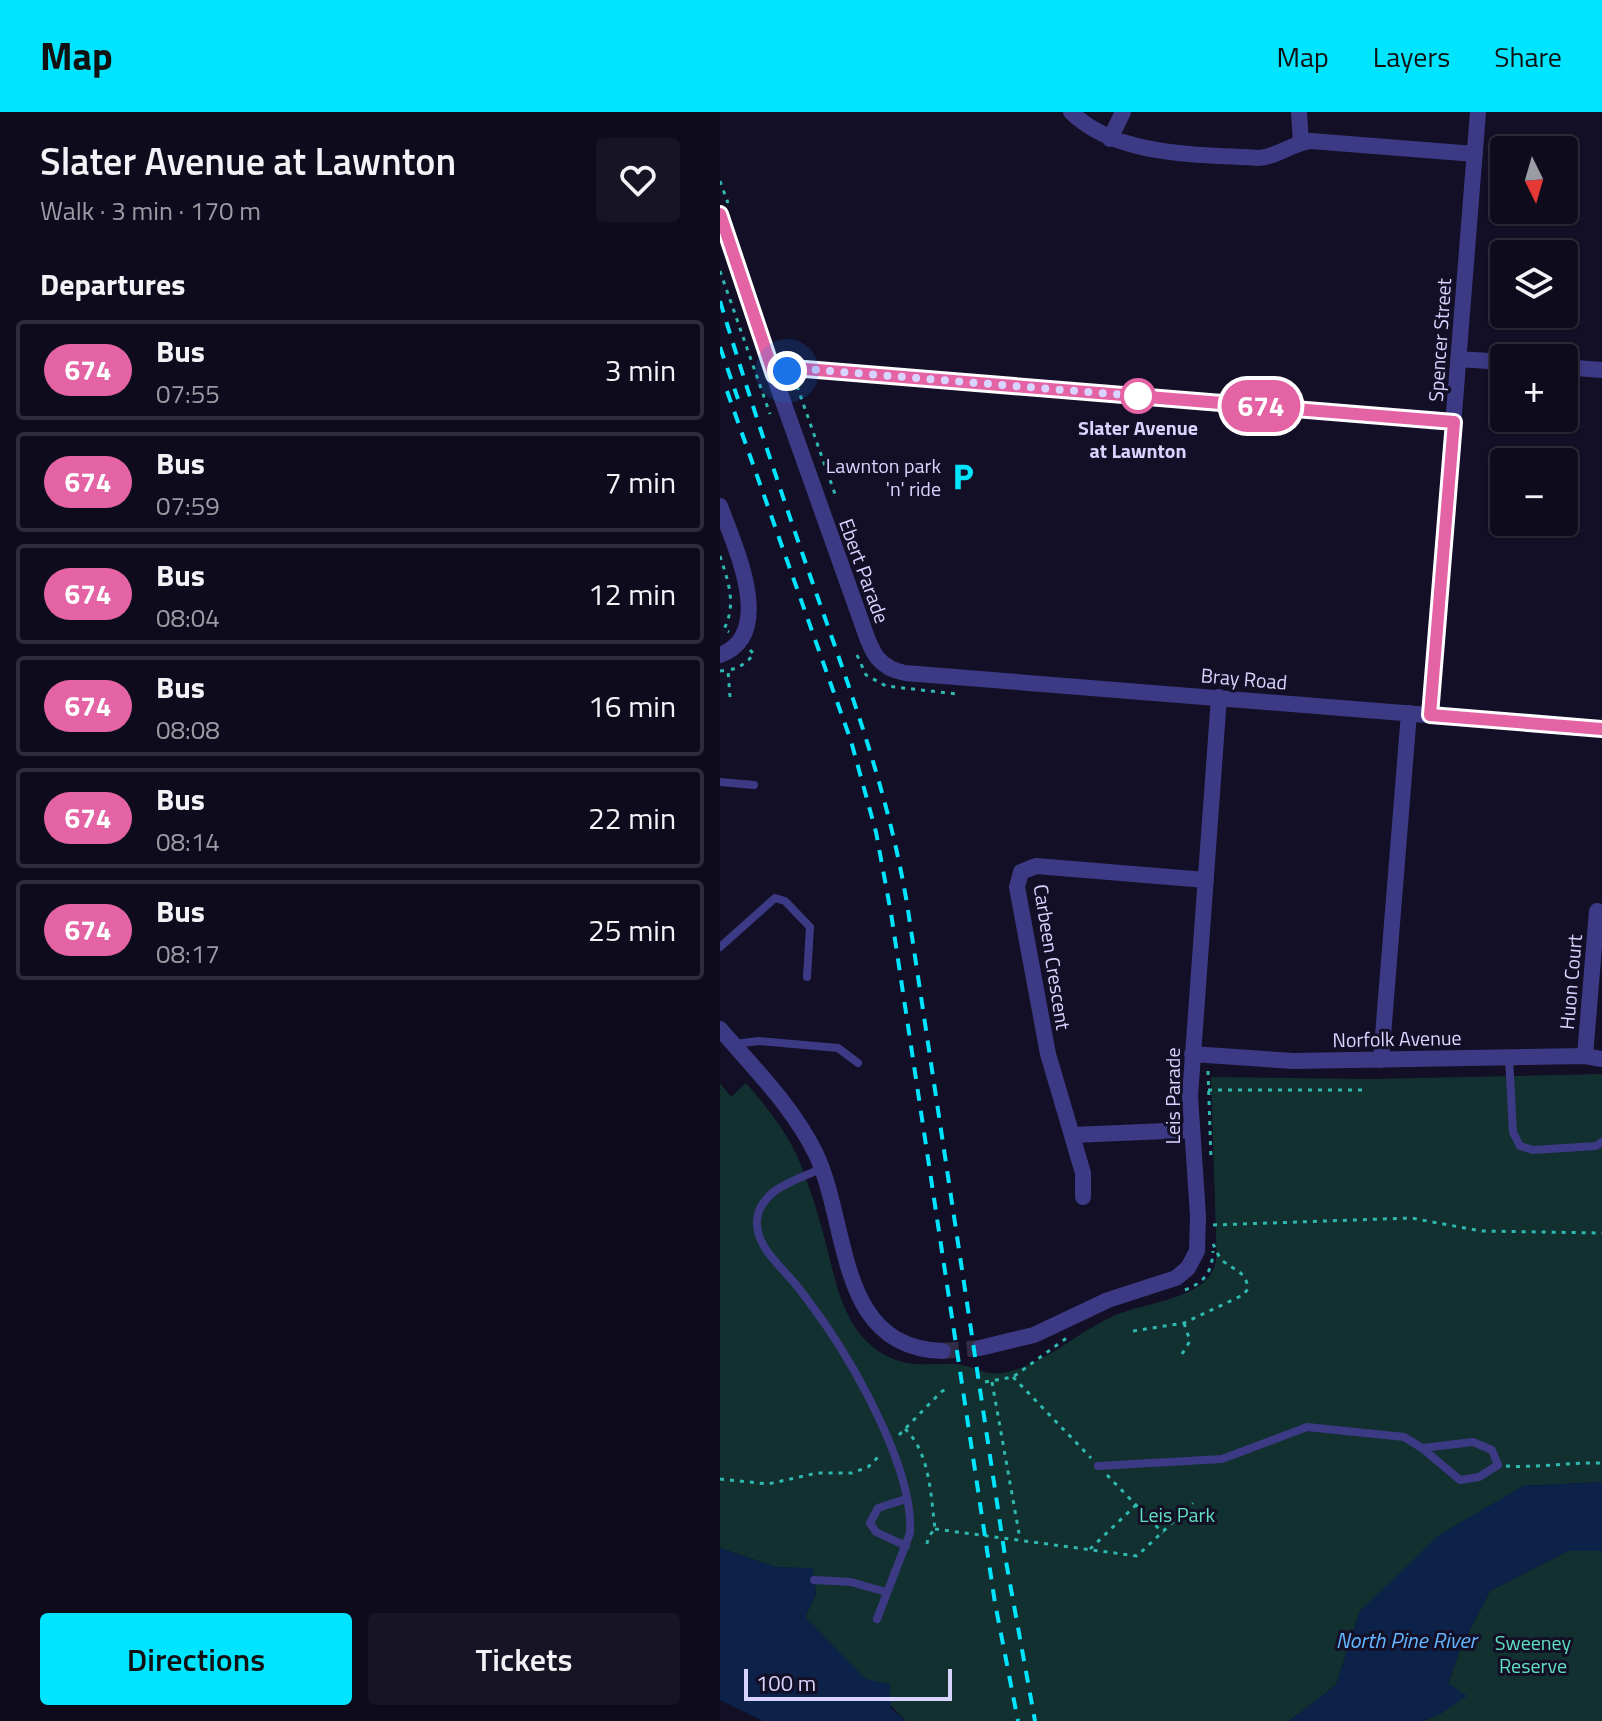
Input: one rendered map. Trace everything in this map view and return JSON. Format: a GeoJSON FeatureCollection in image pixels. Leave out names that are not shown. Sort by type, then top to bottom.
{"type":"FeatureCollection","features":[{"type":"Feature","properties":{"kind":"street"},"geometry":{"type":"LineString","coordinates":[[1071,112],[1094,132],[1148,148],[1258,158],[1276,155],[1301,143],[1343,143],[1475,154]]}},
{"type":"Feature","properties":{"kind":"street"},"geometry":{"type":"LineString","coordinates":[[1110,139],[1123,112]]}},
{"type":"Feature","properties":{"kind":"street"},"geometry":{"type":"LineString","coordinates":[[1299,112],[1301,143]]}},
{"type":"Feature","properties":{"kind":"street","name":"Spencer Street"},"geometry":{"type":"LineString","coordinates":[[1430,715],[1478,112]]}},
{"type":"Feature","properties":{"kind":"street","name":"Ebert Parade"},"geometry":{"type":"LineString","coordinates":[[720,214],[870,648],[884,666]]}},
{"type":"Feature","properties":{"kind":"street"},"geometry":{"type":"LineString","coordinates":[[1458,359],[1490,361]]}},
{"type":"Feature","properties":{"kind":"street"},"geometry":{"type":"LineString","coordinates":[[1578,368],[1602,370]]}},
{"type":"Feature","properties":{"kind":"street"},"geometry":{"type":"LineString","coordinates":[[774,375],[805,369],[1454,422]]}},
{"type":"Feature","properties":{"kind":"street"},"geometry":{"type":"LineString","coordinates":[[720,506],[749,603],[749,625],[733,649],[720,655]]}},
{"type":"Feature","properties":{"kind":"street","name":"Bray Road"},"geometry":{"type":"LineString","coordinates":[[884,666],[905,673],[1602,729]]}},
{"type":"Feature","properties":{"kind":"street","name":"Leis Parade"},"geometry":{"type":"LineString","coordinates":[[980,1348],[1034,1335],[1108,1300],[1183,1274],[1195,1256],[1198,1241],[1191,1130],[1192,1054],[1219,697]]}},
{"type":"Feature","properties":{"kind":"street"},"geometry":{"type":"LineString","coordinates":[[1381,1060],[1409,713]]}},
{"type":"Feature","properties":{"kind":"street","name":"Carbeen Crescent"},"geometry":{"type":"LineString","coordinates":[[1083,1197],[1083,1173],[1048,1054],[1017,887],[1021,872],[1036,866],[1206,880]]}},
{"type":"Feature","properties":{"kind":"street","name":"Huon Court"},"geometry":{"type":"LineString","coordinates":[[1585,1056],[1597,911]]}},
{"type":"Feature","properties":{"kind":"street"},"geometry":{"type":"LineString","coordinates":[[720,1029],[790,1112],[809,1142],[821,1168],[852,1279],[871,1319],[899,1343],[924,1350],[943,1351]]}},
{"type":"Feature","properties":{"kind":"street","name":"Norfolk Avenue"},"geometry":{"type":"LineString","coordinates":[[1192,1054],[1293,1061],[1585,1056],[1602,1059]]}},
{"type":"Feature","properties":{"kind":"street"},"geometry":{"type":"LineString","coordinates":[[1072,1135],[1191,1130]]}},
{"type":"Feature","properties":{"kind":"lane"},"geometry":{"type":"LineString","coordinates":[[720,782],[754,785]]}},
{"type":"Feature","properties":{"kind":"lane"},"geometry":{"type":"LineString","coordinates":[[720,947],[775,898],[785,901],[810,927],[807,977]]}},
{"type":"Feature","properties":{"kind":"lane"},"geometry":{"type":"LineString","coordinates":[[734,1044],[759,1041],[838,1048],[858,1063]]}},
{"type":"Feature","properties":{"kind":"lane"},"geometry":{"type":"LineString","coordinates":[[1509,1058],[1513,1132],[1520,1146],[1533,1150],[1596,1146],[1602,1142]]}},
{"type":"Feature","properties":{"kind":"lane"},"geometry":{"type":"LineString","coordinates":[[821,1168],[769,1196],[759,1213],[760,1236],[767,1251],[823,1321],[856,1374],[886,1436],[906,1499],[911,1526],[877,1619]]}},
{"type":"Feature","properties":{"kind":"lane"},"geometry":{"type":"LineString","coordinates":[[1098,1466],[1222,1459],[1307,1427],[1404,1437],[1460,1480],[1479,1477],[1498,1465],[1492,1450],[1473,1442],[1422,1448]]}},
{"type":"Feature","properties":{"kind":"lane"},"geometry":{"type":"LineString","coordinates":[[906,1499],[878,1508],[870,1523],[876,1532],[906,1546]]}},
{"type":"Feature","properties":{"kind":"lane"},"geometry":{"type":"LineString","coordinates":[[814,1580],[851,1582],[886,1592]]}},
{"type":"Feature","properties":{"kind":"path"},"geometry":{"type":"LineString","coordinates":[[720,271],[761,389]]}},
{"type":"Feature","properties":{"kind":"path"},"geometry":{"type":"LineString","coordinates":[[797,386],[836,497]]}},
{"type":"Feature","properties":{"kind":"path"},"geometry":{"type":"LineString","coordinates":[[720,556],[732,601],[730,618],[724,629],[754,654],[742,665],[720,671]]}},
{"type":"Feature","properties":{"kind":"path"},"geometry":{"type":"LineString","coordinates":[[728,670],[730,697]]}},
{"type":"Feature","properties":{"kind":"path"},"geometry":{"type":"LineString","coordinates":[[886,686],[960,694]]}},
{"type":"Feature","properties":{"kind":"path"},"geometry":{"type":"LineString","coordinates":[[1211,1165],[1208,1069],[1214,1063],[1212,1056]]}},
{"type":"Feature","properties":{"kind":"path"},"geometry":{"type":"LineString","coordinates":[[1208,1090],[1362,1090]]}},
{"type":"Feature","properties":{"kind":"path"},"geometry":{"type":"LineString","coordinates":[[1178,1293],[1196,1285],[1207,1275],[1212,1265],[1213,1225],[1229,1222],[1411,1218],[1481,1231],[1602,1233]]}},
{"type":"Feature","properties":{"kind":"path"},"geometry":{"type":"LineString","coordinates":[[1133,1331],[1184,1323],[1243,1295],[1248,1289],[1247,1278],[1237,1268],[1221,1260],[1213,1244]]}},
{"type":"Feature","properties":{"kind":"path"},"geometry":{"type":"LineString","coordinates":[[1182,1354],[1190,1341],[1184,1323]]}},
{"type":"Feature","properties":{"kind":"path"},"geometry":{"type":"LineString","coordinates":[[985,1382],[1013,1377],[1068,1337]]}},
{"type":"Feature","properties":{"kind":"path"},"geometry":{"type":"LineString","coordinates":[[1013,1377],[1163,1533]]}},
{"type":"Feature","properties":{"kind":"path"},"geometry":{"type":"LineString","coordinates":[[992,1382],[1020,1539]]}},
{"type":"Feature","properties":{"kind":"path"},"geometry":{"type":"LineString","coordinates":[[896,1438],[948,1388]]}},
{"type":"Feature","properties":{"kind":"path"},"geometry":{"type":"LineString","coordinates":[[905,1429],[916,1440],[921,1456],[935,1529]]}},
{"type":"Feature","properties":{"kind":"path"},"geometry":{"type":"LineString","coordinates":[[720,1479],[775,1484],[817,1473],[858,1472],[884,1451]]}},
{"type":"Feature","properties":{"kind":"path"},"geometry":{"type":"LineString","coordinates":[[1498,1465],[1527,1467],[1574,1462],[1602,1463]]}},
{"type":"Feature","properties":{"kind":"path"},"geometry":{"type":"LineString","coordinates":[[935,1529],[1137,1556],[1193,1503]]}},
{"type":"Feature","properties":{"kind":"path"},"geometry":{"type":"LineString","coordinates":[[1090,1549],[1136,1505]]}},
{"type":"Feature","properties":{"kind":"path"},"geometry":{"type":"LineString","coordinates":[[926,1547],[935,1529]]}},
{"type":"Feature","properties":{"kind":"green space","name":"Leis Park"},"geometry":{"type":"Polygon","coordinates":[[[1602,1074],[1602,1482],[1523,1486],[1360,1611],[1336,1685],[1289,1721],[906,1721],[805,1617],[816,1594],[813,1569],[776,1567],[720,1548],[720,1083],[731,1097],[746,1083],[787,1137],[814,1201],[845,1309],[862,1337],[874,1348],[897,1360],[913,1364],[955,1364],[996,1374],[1035,1362],[1111,1317],[1175,1297],[1207,1279],[1215,1266],[1216,1252],[1211,1077],[1369,1079],[1602,1074]]]}},
{"type":"Feature","properties":{"kind":"green space","name":"Sweeney Reserve"},"geometry":{"type":"Polygon","coordinates":[[[1568,1551],[1602,1551],[1602,1721],[1423,1721],[1440,1714],[1466,1696],[1448,1684],[1461,1647],[1490,1591],[1568,1551]]]}},
{"type":"Feature","properties":{"kind":"water","name":"North Pine River"},"geometry":{"type":"Polygon","coordinates":[[[1602,1482],[1602,1551],[1568,1551],[1490,1591],[1461,1647],[1448,1683],[1467,1696],[1423,1721],[1289,1721],[1336,1685],[1360,1611],[1439,1535],[1523,1486],[1602,1482]]]}},
{"type":"Feature","properties":{"kind":"water"},"geometry":{"type":"Polygon","coordinates":[[[720,1548],[776,1567],[813,1568],[816,1594],[805,1617],[866,1679],[890,1684],[891,1708],[906,1721],[763,1721],[720,1700],[720,1548]]]}},
{"type":"Feature","properties":{"kind":"tunnel"},"geometry":{"type":"LineString","coordinates":[[943,1351],[980,1348]]}},
{"type":"Feature","properties":{"kind":"railway"},"geometry":{"type":"LineString","coordinates":[[720,301],[868,745],[891,827],[908,910],[1005,1556],[1035,1721]]}},
{"type":"Feature","properties":{"kind":"railway"},"geometry":{"type":"LineString","coordinates":[[720,347],[738,399]]}},
{"type":"Feature","properties":{"kind":"railway"},"geometry":{"type":"LineString","coordinates":[[727,391],[851,741],[876,832],[891,913],[995,1603],[1018,1721]]}},
{"type":"Feature","properties":{"kind":"bus line","name":"674"},"geometry":{"type":"LineString","coordinates":[[720,214],[774,375],[805,369],[1454,422],[1430,715],[1602,729]]}},
{"type":"Feature","properties":{"kind":"place","name":"Slater Avenue at Lawnton"},"geometry":{"type":"Point","coordinates":[1138,396]}},
{"type":"Feature","properties":{"kind":"place","name":"Lawnton park 'n' ride"},"geometry":{"type":"Point","coordinates":[963,477]}},
{"type":"Feature","properties":{"kind":"route"},"geometry":{"type":"LineString","coordinates":[[787,371],[805,369],[1138,396]]}}]}
